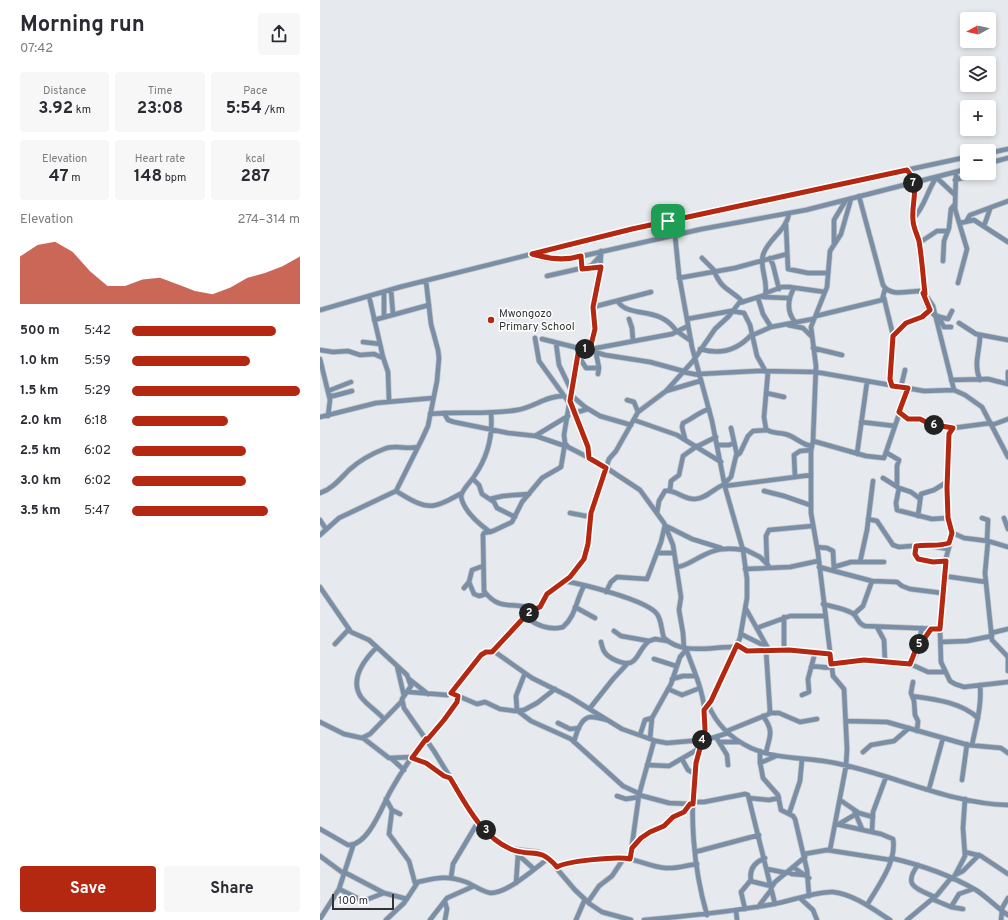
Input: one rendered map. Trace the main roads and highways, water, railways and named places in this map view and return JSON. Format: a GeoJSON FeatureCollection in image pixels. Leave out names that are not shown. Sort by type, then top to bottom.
{"type":"FeatureCollection","features":[{"type":"Feature","properties":{"kind":"place","name":"Mwongozo Primary School"},"geometry":{"type":"Point","coordinates":[491,320]}}]}
